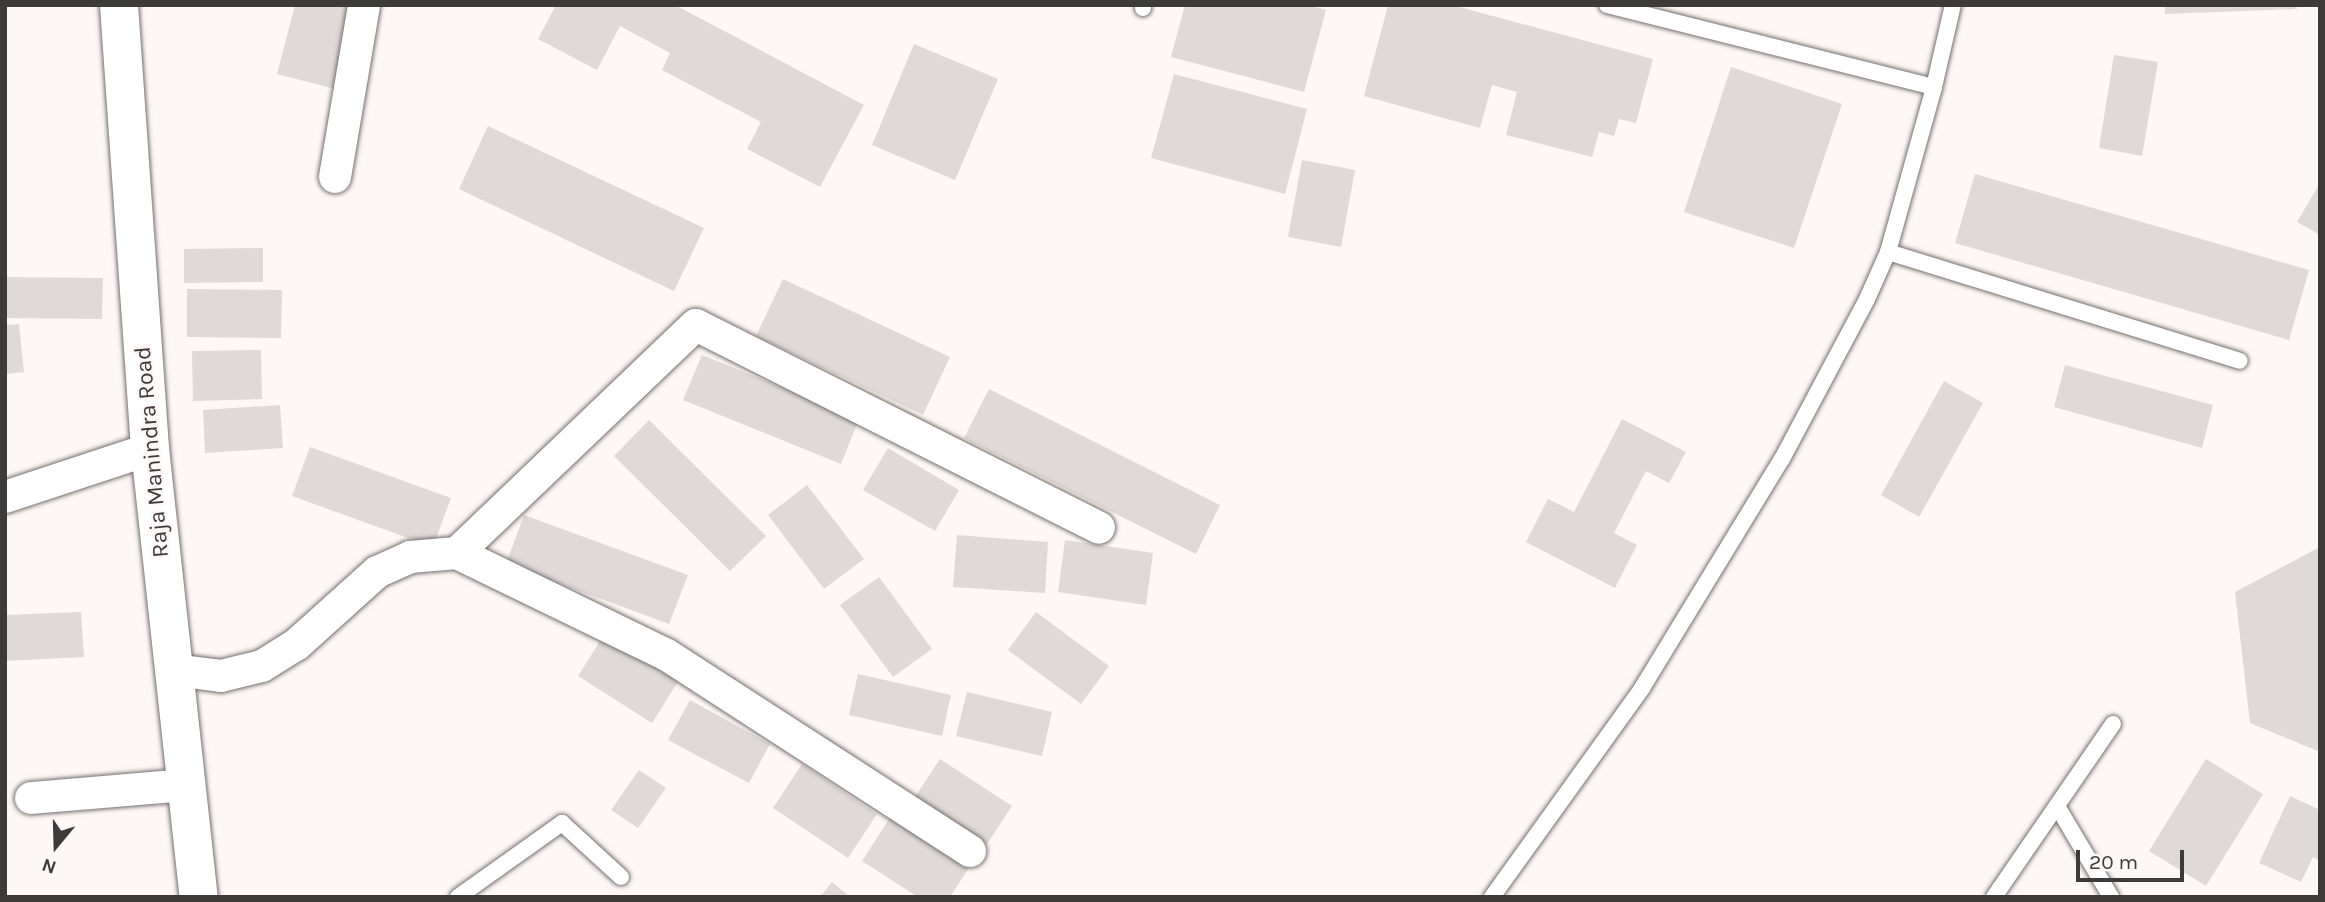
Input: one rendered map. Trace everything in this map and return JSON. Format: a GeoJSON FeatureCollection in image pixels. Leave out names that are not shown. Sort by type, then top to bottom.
{"type":"FeatureCollection","features":[{"type":"Feature","properties":{"kind":"street","name":"Raja Manindra Road"},"geometry":{"type":"LineString","coordinates":[[119,5],[150,449],[199,897]]}},
{"type":"Feature","properties":{"kind":"street"},"geometry":{"type":"LineString","coordinates":[[335,177],[364,5]]}},
{"type":"Feature","properties":{"kind":"street"},"geometry":{"type":"LineString","coordinates":[[457,553],[696,325],[1099,527]]}},
{"type":"Feature","properties":{"kind":"street"},"geometry":{"type":"LineString","coordinates":[[5,497],[150,449]]}},
{"type":"Feature","properties":{"kind":"street"},"geometry":{"type":"LineString","coordinates":[[174,670],[221,676],[262,666],[296,645],[377,572],[410,557],[457,553],[667,655],[970,851]]}},
{"type":"Feature","properties":{"kind":"street"},"geometry":{"type":"LineString","coordinates":[[31,798],[185,785]]}},
{"type":"Feature","properties":{"kind":"lane"},"geometry":{"type":"LineString","coordinates":[[1607,5],[1934,87]]}},
{"type":"Feature","properties":{"kind":"lane"},"geometry":{"type":"LineString","coordinates":[[1500,894],[1642,688],[1782,459],[1867,299],[1888,251],[1934,87],[1953,5]]}},
{"type":"Feature","properties":{"kind":"lane"},"geometry":{"type":"LineString","coordinates":[[1888,251],[2240,362]]}},
{"type":"Feature","properties":{"kind":"lane"},"geometry":{"type":"LineString","coordinates":[[1994,897],[2113,724]]}},
{"type":"Feature","properties":{"kind":"lane"},"geometry":{"type":"LineString","coordinates":[[2057,806],[2111,897]]}},
{"type":"Feature","properties":{"kind":"lane"},"geometry":{"type":"LineString","coordinates":[[458,897],[562,823],[621,877]]}},
{"type":"Feature","properties":{"kind":"building"},"geometry":{"type":"Polygon","coordinates":[[[295,5],[361,5],[339,90],[277,74],[295,5]]]}},
{"type":"Feature","properties":{"kind":"building"},"geometry":{"type":"Polygon","coordinates":[[[556,5],[675,5],[864,105],[820,187],[747,149],[761,122],[662,70],[670,53],[620,26],[597,70],[538,39],[556,5]]]}},
{"type":"Feature","properties":{"kind":"building"},"geometry":{"type":"Polygon","coordinates":[[[1185,5],[1308,5],[1326,10],[1304,92],[1171,57],[1185,5]]]}},
{"type":"Feature","properties":{"kind":"building"},"geometry":{"type":"Polygon","coordinates":[[[1388,5],[1452,5],[1653,59],[1636,123],[1619,119],[1614,136],[1599,132],[1592,157],[1506,135],[1517,92],[1492,85],[1480,128],[1364,96],[1388,5]]]}},
{"type":"Feature","properties":{"kind":"building"},"geometry":{"type":"Polygon","coordinates":[[[2165,5],[2297,5],[2297,9],[2165,14],[2165,5]]]}},
{"type":"Feature","properties":{"kind":"building"},"geometry":{"type":"Polygon","coordinates":[[[914,44],[998,79],[955,180],[872,145],[914,44]]]}},
{"type":"Feature","properties":{"kind":"building"},"geometry":{"type":"Polygon","coordinates":[[[2114,55],[2158,62],[2142,156],[2099,148],[2114,55]]]}},
{"type":"Feature","properties":{"kind":"building"},"geometry":{"type":"Polygon","coordinates":[[[1731,67],[1842,104],[1794,248],[1684,212],[1731,67]]]}},
{"type":"Feature","properties":{"kind":"building"},"geometry":{"type":"Polygon","coordinates":[[[1174,74],[1307,109],[1285,194],[1151,158],[1174,74]]]}},
{"type":"Feature","properties":{"kind":"building"},"geometry":{"type":"Polygon","coordinates":[[[488,126],[704,228],[674,291],[459,189],[488,126]]]}},
{"type":"Feature","properties":{"kind":"building"},"geometry":{"type":"Polygon","coordinates":[[[1302,160],[1355,170],[1341,247],[1288,237],[1302,160]]]}},
{"type":"Feature","properties":{"kind":"building"},"geometry":{"type":"Polygon","coordinates":[[[1975,174],[2309,270],[2289,340],[1955,243],[1975,174]]]}},
{"type":"Feature","properties":{"kind":"building"},"geometry":{"type":"Polygon","coordinates":[[[2320,183],[2320,235],[2297,222],[2320,183]]]}},
{"type":"Feature","properties":{"kind":"building"},"geometry":{"type":"Polygon","coordinates":[[[263,248],[263,282],[184,283],[184,249],[263,248]]]}},
{"type":"Feature","properties":{"kind":"building"},"geometry":{"type":"Polygon","coordinates":[[[5,277],[103,278],[102,319],[5,318],[5,277]]]}},
{"type":"Feature","properties":{"kind":"building"},"geometry":{"type":"Polygon","coordinates":[[[783,279],[950,357],[923,415],[756,336],[783,279]]]}},
{"type":"Feature","properties":{"kind":"building"},"geometry":{"type":"Polygon","coordinates":[[[187,289],[282,290],[281,338],[187,337],[187,289]]]}},
{"type":"Feature","properties":{"kind":"building"},"geometry":{"type":"Polygon","coordinates":[[[19,324],[24,372],[5,374],[5,325],[19,324]]]}},
{"type":"Feature","properties":{"kind":"building"},"geometry":{"type":"Polygon","coordinates":[[[261,350],[262,399],[193,401],[192,351],[261,350]]]}},
{"type":"Feature","properties":{"kind":"building"},"geometry":{"type":"Polygon","coordinates":[[[702,355],[859,419],[841,464],[683,400],[702,355]]]}},
{"type":"Feature","properties":{"kind":"building"},"geometry":{"type":"Polygon","coordinates":[[[2065,365],[2213,405],[2202,448],[2054,407],[2065,365]]]}},
{"type":"Feature","properties":{"kind":"building"},"geometry":{"type":"Polygon","coordinates":[[[1944,381],[1983,403],[1919,517],[1881,495],[1944,381]]]}},
{"type":"Feature","properties":{"kind":"building"},"geometry":{"type":"Polygon","coordinates":[[[989,389],[1220,505],[1196,554],[964,438],[989,389]]]}},
{"type":"Feature","properties":{"kind":"building"},"geometry":{"type":"Polygon","coordinates":[[[280,405],[283,448],[205,453],[203,410],[280,405]]]}},
{"type":"Feature","properties":{"kind":"building"},"geometry":{"type":"Polygon","coordinates":[[[1622,419],[1686,452],[1669,483],[1646,471],[1614,533],[1637,545],[1615,588],[1526,542],[1548,499],[1574,512],[1622,419]]]}},
{"type":"Feature","properties":{"kind":"building"},"geometry":{"type":"Polygon","coordinates":[[[649,420],[766,536],[730,571],[614,456],[649,420]]]}},
{"type":"Feature","properties":{"kind":"building"},"geometry":{"type":"Polygon","coordinates":[[[310,447],[451,498],[433,547],[292,496],[310,447]]]}},
{"type":"Feature","properties":{"kind":"building"},"geometry":{"type":"Polygon","coordinates":[[[888,448],[959,490],[935,531],[863,490],[888,448]]]}},
{"type":"Feature","properties":{"kind":"building"},"geometry":{"type":"Polygon","coordinates":[[[807,485],[864,559],[824,589],[768,515],[807,485]]]}},
{"type":"Feature","properties":{"kind":"building"},"geometry":{"type":"Polygon","coordinates":[[[524,515],[688,575],[669,624],[506,564],[524,515]]]}},
{"type":"Feature","properties":{"kind":"building"},"geometry":{"type":"Polygon","coordinates":[[[957,535],[1048,542],[1045,593],[953,587],[957,535]]]}},
{"type":"Feature","properties":{"kind":"building"},"geometry":{"type":"Polygon","coordinates":[[[1065,540],[1153,553],[1146,605],[1058,592],[1065,540]]]}},
{"type":"Feature","properties":{"kind":"building"},"geometry":{"type":"Polygon","coordinates":[[[2320,547],[2320,752],[2250,723],[2235,592],[2320,547]]]}},
{"type":"Feature","properties":{"kind":"building"},"geometry":{"type":"Polygon","coordinates":[[[879,577],[932,649],[893,677],[840,605],[879,577]]]}},
{"type":"Feature","properties":{"kind":"building"},"geometry":{"type":"Polygon","coordinates":[[[81,612],[84,657],[5,661],[5,615],[81,612]]]}},
{"type":"Feature","properties":{"kind":"building"},"geometry":{"type":"Polygon","coordinates":[[[1036,612],[1109,666],[1081,704],[1008,650],[1036,612]]]}},
{"type":"Feature","properties":{"kind":"building"},"geometry":{"type":"Polygon","coordinates":[[[605,633],[679,680],[652,723],[578,676],[605,633]]]}},
{"type":"Feature","properties":{"kind":"building"},"geometry":{"type":"Polygon","coordinates":[[[858,674],[951,695],[942,736],[849,715],[858,674]]]}},
{"type":"Feature","properties":{"kind":"building"},"geometry":{"type":"Polygon","coordinates":[[[967,692],[1052,712],[1042,756],[956,736],[967,692]]]}},
{"type":"Feature","properties":{"kind":"building"},"geometry":{"type":"Polygon","coordinates":[[[690,700],[770,744],[749,783],[668,740],[690,700]]]}},
{"type":"Feature","properties":{"kind":"building"},"geometry":{"type":"Polygon","coordinates":[[[940,759],[1012,806],[985,847],[913,800],[940,759]]]}},
{"type":"Feature","properties":{"kind":"building"},"geometry":{"type":"Polygon","coordinates":[[[2206,759],[2263,794],[2206,886],[2149,851],[2206,759]]]}},
{"type":"Feature","properties":{"kind":"building"},"geometry":{"type":"Polygon","coordinates":[[[802,764],[877,814],[848,858],[773,808],[802,764]]]}},
{"type":"Feature","properties":{"kind":"building"},"geometry":{"type":"Polygon","coordinates":[[[639,770],[666,788],[638,828],[611,810],[639,770]]]}},
{"type":"Feature","properties":{"kind":"building"},"geometry":{"type":"Polygon","coordinates":[[[2290,796],[2320,810],[2320,861],[2313,857],[2301,882],[2259,863],[2290,796]]]}},
{"type":"Feature","properties":{"kind":"building"},"geometry":{"type":"Polygon","coordinates":[[[891,816],[970,866],[950,897],[918,897],[862,861],[891,816]]]}},
{"type":"Feature","properties":{"kind":"building"},"geometry":{"type":"Polygon","coordinates":[[[832,882],[850,897],[820,897],[832,882]]]}}]}
